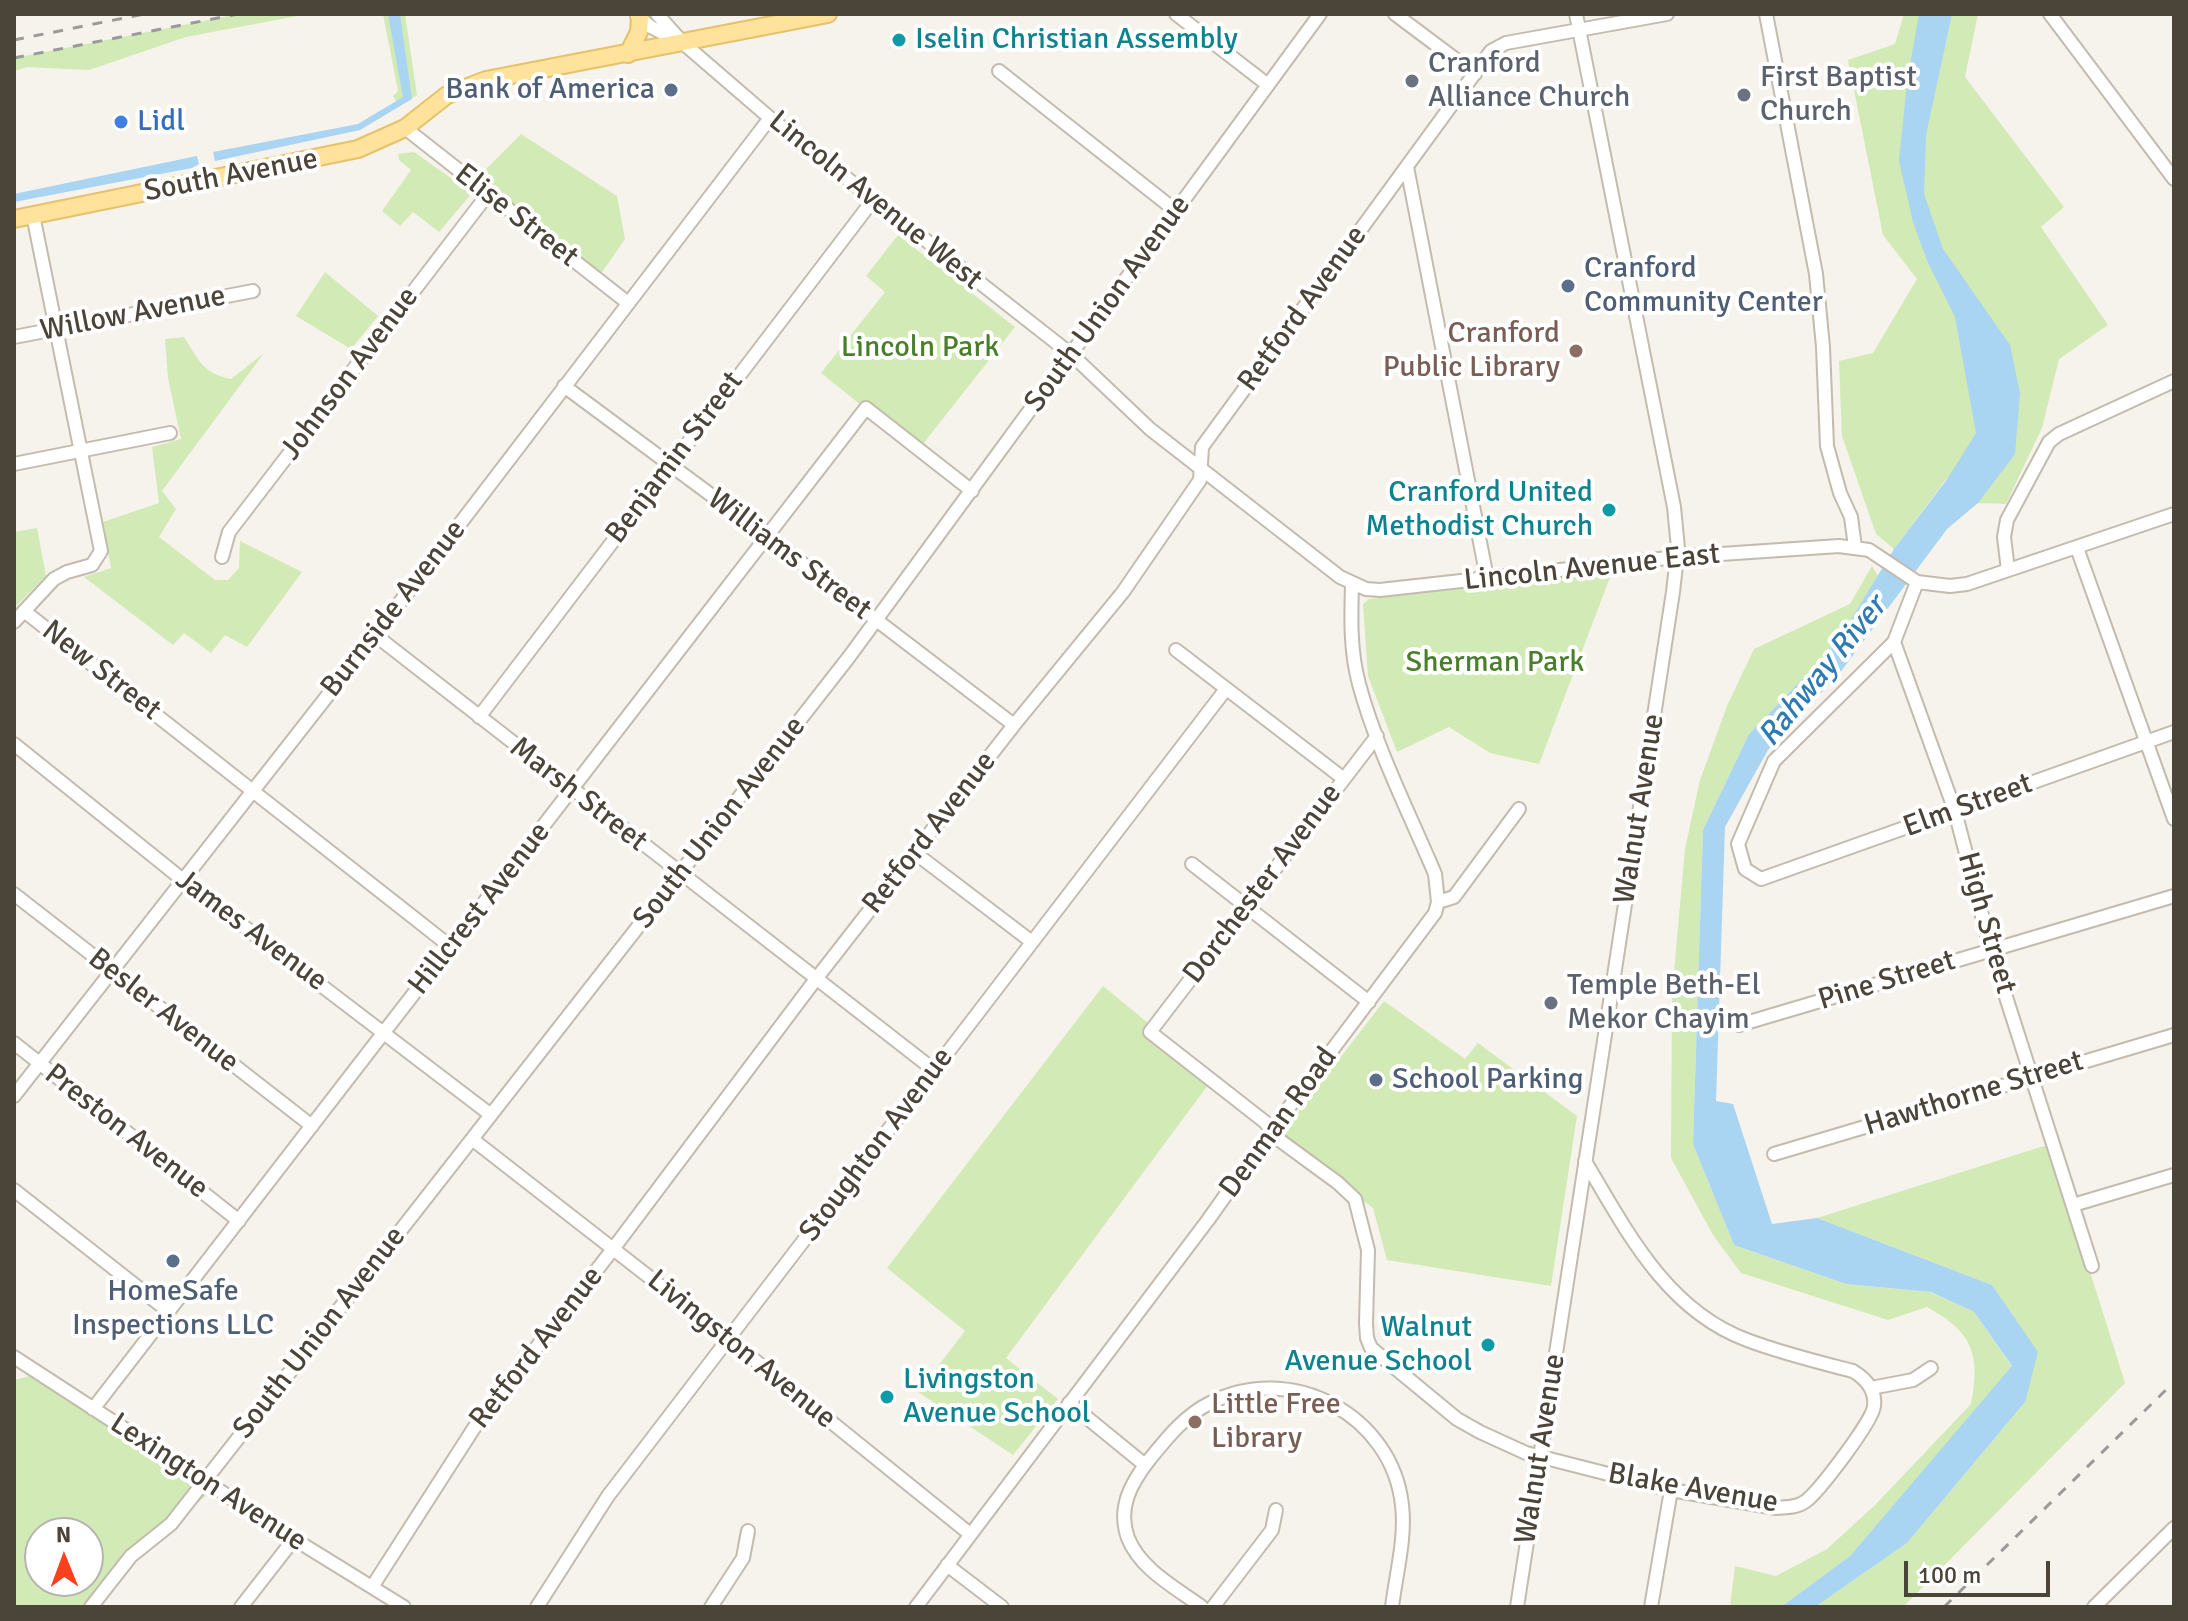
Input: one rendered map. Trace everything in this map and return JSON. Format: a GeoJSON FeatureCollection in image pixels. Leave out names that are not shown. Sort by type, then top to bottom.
{"type":"FeatureCollection","features":[{"type":"Feature","properties":{"kind":"main road","name":"South Avenue"},"geometry":{"type":"LineString","coordinates":[[14,219],[358,149],[405,128],[454,91],[486,80],[828,14]]}},
{"type":"Feature","properties":{"kind":"main road"},"geometry":{"type":"LineString","coordinates":[[628,54],[644,15]]}},
{"type":"Feature","properties":{"kind":"street"},"geometry":{"type":"LineString","coordinates":[[1176,14],[1268,85]]}},
{"type":"Feature","properties":{"kind":"street","name":"South Union Avenue"},"geometry":{"type":"LineString","coordinates":[[91,1607],[131,1556],[171,1524],[876,621],[1320,14]]}},
{"type":"Feature","properties":{"kind":"street"},"geometry":{"type":"LineString","coordinates":[[1395,14],[1475,74]]}},
{"type":"Feature","properties":{"kind":"street","name":"Walnut Avenue"},"geometry":{"type":"LineString","coordinates":[[1517,1607],[1677,557],[1674,507],[1576,14]]}},
{"type":"Feature","properties":{"kind":"street","name":"Retford Avenue"},"geometry":{"type":"LineString","coordinates":[[372,1587],[474,1428],[816,979],[1014,725],[1123,592],[1200,480],[1202,447],[1491,51],[1506,43],[1667,14]]}},
{"type":"Feature","properties":{"kind":"street"},"geometry":{"type":"LineString","coordinates":[[1766,14],[1816,274],[1827,446],[1840,493],[1851,517],[1855,547]]}},
{"type":"Feature","properties":{"kind":"street"},"geometry":{"type":"LineString","coordinates":[[2050,14],[2174,179]]}},
{"type":"Feature","properties":{"kind":"street","name":"Lincoln Avenue West"},"geometry":{"type":"LineString","coordinates":[[644,15],[651,27],[683,43],[770,118],[1072,355]]}},
{"type":"Feature","properties":{"kind":"street"},"geometry":{"type":"LineString","coordinates":[[999,71],[1176,211]]}},
{"type":"Feature","properties":{"kind":"street","name":"Burnside Avenue"},"geometry":{"type":"LineString","coordinates":[[14,1096],[375,635],[770,118]]}},
{"type":"Feature","properties":{"kind":"street","name":"Elise Street"},"geometry":{"type":"LineString","coordinates":[[405,128],[628,303]]}},
{"type":"Feature","properties":{"kind":"street"},"geometry":{"type":"LineString","coordinates":[[1407,167],[1487,578]]}},
{"type":"Feature","properties":{"kind":"street","name":"Johnson Avenue"},"geometry":{"type":"LineString","coordinates":[[222,557],[229,532],[488,194]]}},
{"type":"Feature","properties":{"kind":"street","name":"Benjamin Street"},"geometry":{"type":"LineString","coordinates":[[479,717],[873,200]]}},
{"type":"Feature","properties":{"kind":"street","name":"New Street"},"geometry":{"type":"LineString","coordinates":[[33,215],[99,541],[99,557],[92,565],[54,579],[24,611],[451,947]]}},
{"type":"Feature","properties":{"kind":"street","name":"Willow Avenue"},"geometry":{"type":"LineString","coordinates":[[14,337],[253,291]]}},
{"type":"Feature","properties":{"kind":"street"},"geometry":{"type":"LineString","coordinates":[[1072,355],[1150,429],[1352,585],[1353,655],[1358,682],[1377,736],[1435,874],[1438,902],[1454,897],[1519,809]]}},
{"type":"Feature","properties":{"kind":"street"},"geometry":{"type":"LineString","coordinates":[[2008,570],[2004,537],[2007,520],[2053,438],[2174,381]]}},
{"type":"Feature","properties":{"kind":"street","name":"Williams Street"},"geometry":{"type":"LineString","coordinates":[[564,386],[1014,725]]}},
{"type":"Feature","properties":{"kind":"street","name":"Hillcrest Avenue"},"geometry":{"type":"LineString","coordinates":[[93,1409],[769,538],[866,408],[972,491]]}},
{"type":"Feature","properties":{"kind":"street"},"geometry":{"type":"LineString","coordinates":[[14,464],[170,433]]}},
{"type":"Feature","properties":{"kind":"street"},"geometry":{"type":"LineString","coordinates":[[1894,642],[1915,581],[1950,586],[1967,584],[2174,514]]}},
{"type":"Feature","properties":{"kind":"street","name":"Lincoln Avenue East"},"geometry":{"type":"LineString","coordinates":[[1352,585],[1380,590],[1677,557],[1855,547],[1882,557],[1915,581]]}},
{"type":"Feature","properties":{"kind":"street"},"geometry":{"type":"LineString","coordinates":[[2077,548],[2174,819]]}},
{"type":"Feature","properties":{"kind":"street"},"geometry":{"type":"LineString","coordinates":[[14,622],[24,611]]}},
{"type":"Feature","properties":{"kind":"street","name":"Marsh Street"},"geometry":{"type":"LineString","coordinates":[[375,635],[934,1070]]}},
{"type":"Feature","properties":{"kind":"street","name":"Elm Street"},"geometry":{"type":"LineString","coordinates":[[1894,642],[1774,761],[1738,844],[1745,869],[1761,879],[2174,732]]}},
{"type":"Feature","properties":{"kind":"street","name":"High Street"},"geometry":{"type":"LineString","coordinates":[[1894,642],[1955,811],[1991,950],[2092,1266]]}},
{"type":"Feature","properties":{"kind":"street"},"geometry":{"type":"LineString","coordinates":[[1176,650],[1344,779]]}},
{"type":"Feature","properties":{"kind":"street","name":"Stoughton Avenue"},"geometry":{"type":"LineString","coordinates":[[537,1607],[608,1496],[1226,689]]}},
{"type":"Feature","properties":{"kind":"street","name":"Dorchester Avenue"},"geometry":{"type":"LineString","coordinates":[[1150,1032],[1377,736]]}},
{"type":"Feature","properties":{"kind":"street","name":"James Avenue"},"geometry":{"type":"LineString","coordinates":[[14,744],[183,880],[491,1115]]}},
{"type":"Feature","properties":{"kind":"street"},"geometry":{"type":"LineString","coordinates":[[915,853],[1032,942]]}},
{"type":"Feature","properties":{"kind":"street"},"geometry":{"type":"LineString","coordinates":[[1192,864],[1369,1002]]}},
{"type":"Feature","properties":{"kind":"street","name":"Besler Avenue"},"geometry":{"type":"LineString","coordinates":[[14,894],[312,1126]]}},
{"type":"Feature","properties":{"kind":"street","name":"Pine Street"},"geometry":{"type":"LineString","coordinates":[[1739,1025],[2174,896]]}},
{"type":"Feature","properties":{"kind":"street","name":"Denman Road"},"geometry":{"type":"LineString","coordinates":[[916,1607],[1430,923],[1438,902]]}},
{"type":"Feature","properties":{"kind":"street","name":"Blake Avenue"},"geometry":{"type":"LineString","coordinates":[[1150,1032],[1355,1199],[1368,1250],[1366,1323],[1371,1348],[1457,1419],[1504,1444],[1540,1458],[1671,1490],[1776,1508],[1792,1507],[1804,1503],[1821,1486],[1872,1416],[1874,1398],[1871,1388]]}},
{"type":"Feature","properties":{"kind":"street","name":"Hawthorne Street"},"geometry":{"type":"LineString","coordinates":[[1774,1154],[2174,1035]]}},
{"type":"Feature","properties":{"kind":"street","name":"Preston Avenue"},"geometry":{"type":"LineString","coordinates":[[14,1043],[239,1221]]}},
{"type":"Feature","properties":{"kind":"street","name":"Livingston Avenue"},"geometry":{"type":"LineString","coordinates":[[472,1139],[729,1339],[970,1534]]}},
{"type":"Feature","properties":{"kind":"street"},"geometry":{"type":"LineString","coordinates":[[1585,1161],[1648,1263],[1669,1289],[1720,1328],[1746,1340],[1853,1371],[1871,1388],[1913,1380],[1931,1368]]}},
{"type":"Feature","properties":{"kind":"street"},"geometry":{"type":"LineString","coordinates":[[2073,1205],[2174,1175]]}},
{"type":"Feature","properties":{"kind":"street"},"geometry":{"type":"LineString","coordinates":[[14,1190],[168,1311]]}},
{"type":"Feature","properties":{"kind":"street","name":"Lexington Avenue"},"geometry":{"type":"LineString","coordinates":[[14,1357],[402,1607]]}},
{"type":"Feature","properties":{"kind":"street"},"geometry":{"type":"LineString","coordinates":[[1202,1607],[1144,1563],[1129,1540],[1124,1519],[1126,1497],[1145,1465],[1190,1416],[1225,1396],[1251,1390],[1278,1389],[1313,1395],[1338,1407],[1360,1423],[1378,1443],[1397,1480],[1403,1521],[1392,1607]]}},
{"type":"Feature","properties":{"kind":"street"},"geometry":{"type":"LineString","coordinates":[[1069,1403],[1145,1465]]}},
{"type":"Feature","properties":{"kind":"street"},"geometry":{"type":"LineString","coordinates":[[1651,1607],[1671,1490]]}},
{"type":"Feature","properties":{"kind":"street"},"geometry":{"type":"LineString","coordinates":[[1213,1607],[1272,1530],[1276,1510]]}},
{"type":"Feature","properties":{"kind":"street"},"geometry":{"type":"LineString","coordinates":[[2094,1607],[2174,1528]]}},
{"type":"Feature","properties":{"kind":"street"},"geometry":{"type":"LineString","coordinates":[[711,1607],[743,1558],[748,1531]]}},
{"type":"Feature","properties":{"kind":"street"},"geometry":{"type":"LineString","coordinates":[[241,1607],[294,1539]]}},
{"type":"Feature","properties":{"kind":"street"},"geometry":{"type":"LineString","coordinates":[[947,1565],[1002,1607]]}},
{"type":"Feature","properties":{"kind":"green space"},"geometry":{"type":"Polygon","coordinates":[[[240,14],[308,14],[186,37],[89,70],[27,67],[14,71],[14,58],[240,14]]]}},
{"type":"Feature","properties":{"kind":"green space"},"geometry":{"type":"Polygon","coordinates":[[[383,14],[405,14],[417,95],[399,106],[393,96],[398,91],[383,14]]]}},
{"type":"Feature","properties":{"kind":"green space"},"geometry":{"type":"Polygon","coordinates":[[[1904,14],[1978,14],[1965,77],[2064,207],[2041,227],[2108,325],[2059,359],[2042,428],[2006,504],[1978,503],[1947,478],[1894,549],[1876,534],[1842,436],[1839,361],[1873,353],[1917,279],[1883,235],[1848,60],[1895,44],[1904,14]]]}},
{"type":"Feature","properties":{"kind":"green space"},"geometry":{"type":"Polygon","coordinates":[[[521,134],[617,196],[625,239],[601,274],[479,176],[521,134]]]}},
{"type":"Feature","properties":{"kind":"green space"},"geometry":{"type":"Polygon","coordinates":[[[414,152],[472,193],[439,232],[413,212],[400,226],[382,211],[411,170],[399,160],[398,154],[414,152]]]}},
{"type":"Feature","properties":{"kind":"green space","name":"Lincoln Park"},"geometry":{"type":"Polygon","coordinates":[[[898,235],[1015,327],[923,444],[866,400],[861,405],[821,373],[885,292],[866,276],[898,235]]]}},
{"type":"Feature","properties":{"kind":"green space"},"geometry":{"type":"Polygon","coordinates":[[[325,272],[378,316],[351,349],[296,316],[325,272]]]}},
{"type":"Feature","properties":{"kind":"green space"},"geometry":{"type":"Polygon","coordinates":[[[184,337],[207,369],[231,379],[264,353],[162,491],[176,509],[159,537],[215,580],[228,580],[239,568],[240,541],[302,572],[247,647],[225,635],[211,653],[184,633],[173,645],[84,577],[111,568],[103,522],[159,503],[152,447],[181,439],[168,378],[165,339],[184,337]]]}},
{"type":"Feature","properties":{"kind":"green space"},"geometry":{"type":"Polygon","coordinates":[[[37,528],[46,576],[14,608],[14,532],[37,528]]]}},
{"type":"Feature","properties":{"kind":"green space"},"geometry":{"type":"Polygon","coordinates":[[[1872,566],[1878,576],[1836,644],[1749,734],[1703,830],[1693,1144],[1734,1245],[1846,1284],[1930,1292],[1974,1312],[2012,1367],[1850,1556],[1781,1607],[1730,1607],[1735,1566],[1776,1576],[1827,1549],[1875,1505],[1971,1404],[1974,1386],[1975,1371],[1970,1346],[1954,1326],[1927,1307],[1888,1320],[1741,1273],[1713,1235],[1671,1158],[1672,995],[1685,849],[1700,780],[1727,706],[1754,649],[1850,604],[1872,566]]]}},
{"type":"Feature","properties":{"kind":"green space","name":"Sherman Park"},"geometry":{"type":"Polygon","coordinates":[[[1612,572],[1539,764],[1490,753],[1449,727],[1397,752],[1368,676],[1363,604],[1369,599],[1612,572]]]}},
{"type":"Feature","properties":{"kind":"green space"},"geometry":{"type":"Polygon","coordinates":[[[1103,986],[1282,1133],[1384,1001],[1465,1059],[1478,1043],[1577,1116],[1551,1286],[1387,1260],[1373,1208],[1208,1085],[1006,1358],[1058,1399],[1013,1455],[918,1392],[965,1331],[887,1268],[1103,986]]]}},
{"type":"Feature","properties":{"kind":"green space"},"geometry":{"type":"Polygon","coordinates":[[[2050,1144],[2125,1383],[1903,1607],[1815,1607],[1907,1543],[2025,1402],[1992,1285],[1817,1218],[2050,1144]]]}},
{"type":"Feature","properties":{"kind":"green space"},"geometry":{"type":"Polygon","coordinates":[[[42,1373],[215,1488],[114,1573],[104,1586],[104,1517],[24,1517],[24,1597],[95,1597],[87,1607],[14,1607],[14,1380],[42,1373]]]}},
{"type":"Feature","properties":{"kind":"water"},"geometry":{"type":"Polygon","coordinates":[[[388,14],[400,14],[412,99],[360,130],[215,161],[213,152],[358,124],[403,97],[388,14]]]}},
{"type":"Feature","properties":{"kind":"water","name":"Rahway River"},"geometry":{"type":"Polygon","coordinates":[[[1919,14],[1952,14],[1926,135],[1924,194],[1943,249],[2010,345],[2020,393],[2015,454],[1978,503],[1947,529],[1839,674],[1768,750],[1725,827],[1716,1101],[1733,1104],[1772,1224],[1817,1218],[1992,1285],[2038,1352],[2025,1402],[1907,1543],[1815,1607],[1781,1607],[1850,1556],[2012,1366],[1974,1312],[1931,1292],[1846,1284],[1734,1245],[1693,1144],[1703,830],[1749,734],[1836,644],[1894,549],[1948,478],[1976,433],[1955,317],[1928,263],[1913,222],[1899,161],[1907,82],[1919,14]]]}},
{"type":"Feature","properties":{"kind":"water"},"geometry":{"type":"Polygon","coordinates":[[[197,156],[199,164],[192,168],[14,202],[14,194],[197,156]]]}},
{"type":"Feature","properties":{"kind":"railway"},"geometry":{"type":"LineString","coordinates":[[14,40],[144,14]]}},
{"type":"Feature","properties":{"kind":"railway"},"geometry":{"type":"LineString","coordinates":[[14,58],[238,14]]}},
{"type":"Feature","properties":{"kind":"railway"},"geometry":{"type":"LineString","coordinates":[[1944,1607],[2174,1382]]}},
{"type":"Feature","properties":{"kind":"place","name":"Iselin Christian Assembly"},"geometry":{"type":"Point","coordinates":[899,40]}},
{"type":"Feature","properties":{"kind":"place","name":"Cranford Alliance Church"},"geometry":{"type":"Point","coordinates":[1412,81]}},
{"type":"Feature","properties":{"kind":"place","name":"Bank of America"},"geometry":{"type":"Point","coordinates":[671,90]}},
{"type":"Feature","properties":{"kind":"place","name":"First Baptist Church"},"geometry":{"type":"Point","coordinates":[1744,95]}},
{"type":"Feature","properties":{"kind":"place","name":"Lidl"},"geometry":{"type":"Point","coordinates":[121,122]}},
{"type":"Feature","properties":{"kind":"place","name":"Cranford Community Center"},"geometry":{"type":"Point","coordinates":[1568,286]}},
{"type":"Feature","properties":{"kind":"place","name":"Cranford Public Library"},"geometry":{"type":"Point","coordinates":[1576,351]}},
{"type":"Feature","properties":{"kind":"place","name":"Cranford United Methodist Church"},"geometry":{"type":"Point","coordinates":[1609,510]}},
{"type":"Feature","properties":{"kind":"place","name":"Temple Beth-El Mekor Chayim"},"geometry":{"type":"Point","coordinates":[1551,1003]}},
{"type":"Feature","properties":{"kind":"place","name":"School Parking"},"geometry":{"type":"Point","coordinates":[1376,1080]}},
{"type":"Feature","properties":{"kind":"place","name":"HomeSafe Inspections LLC"},"geometry":{"type":"Point","coordinates":[173,1261]}},
{"type":"Feature","properties":{"kind":"place","name":"Walnut Avenue School"},"geometry":{"type":"Point","coordinates":[1488,1345]}},
{"type":"Feature","properties":{"kind":"place","name":"Livingston Avenue School"},"geometry":{"type":"Point","coordinates":[887,1397]}},
{"type":"Feature","properties":{"kind":"place","name":"Little Free Library"},"geometry":{"type":"Point","coordinates":[1195,1422]}}]}
